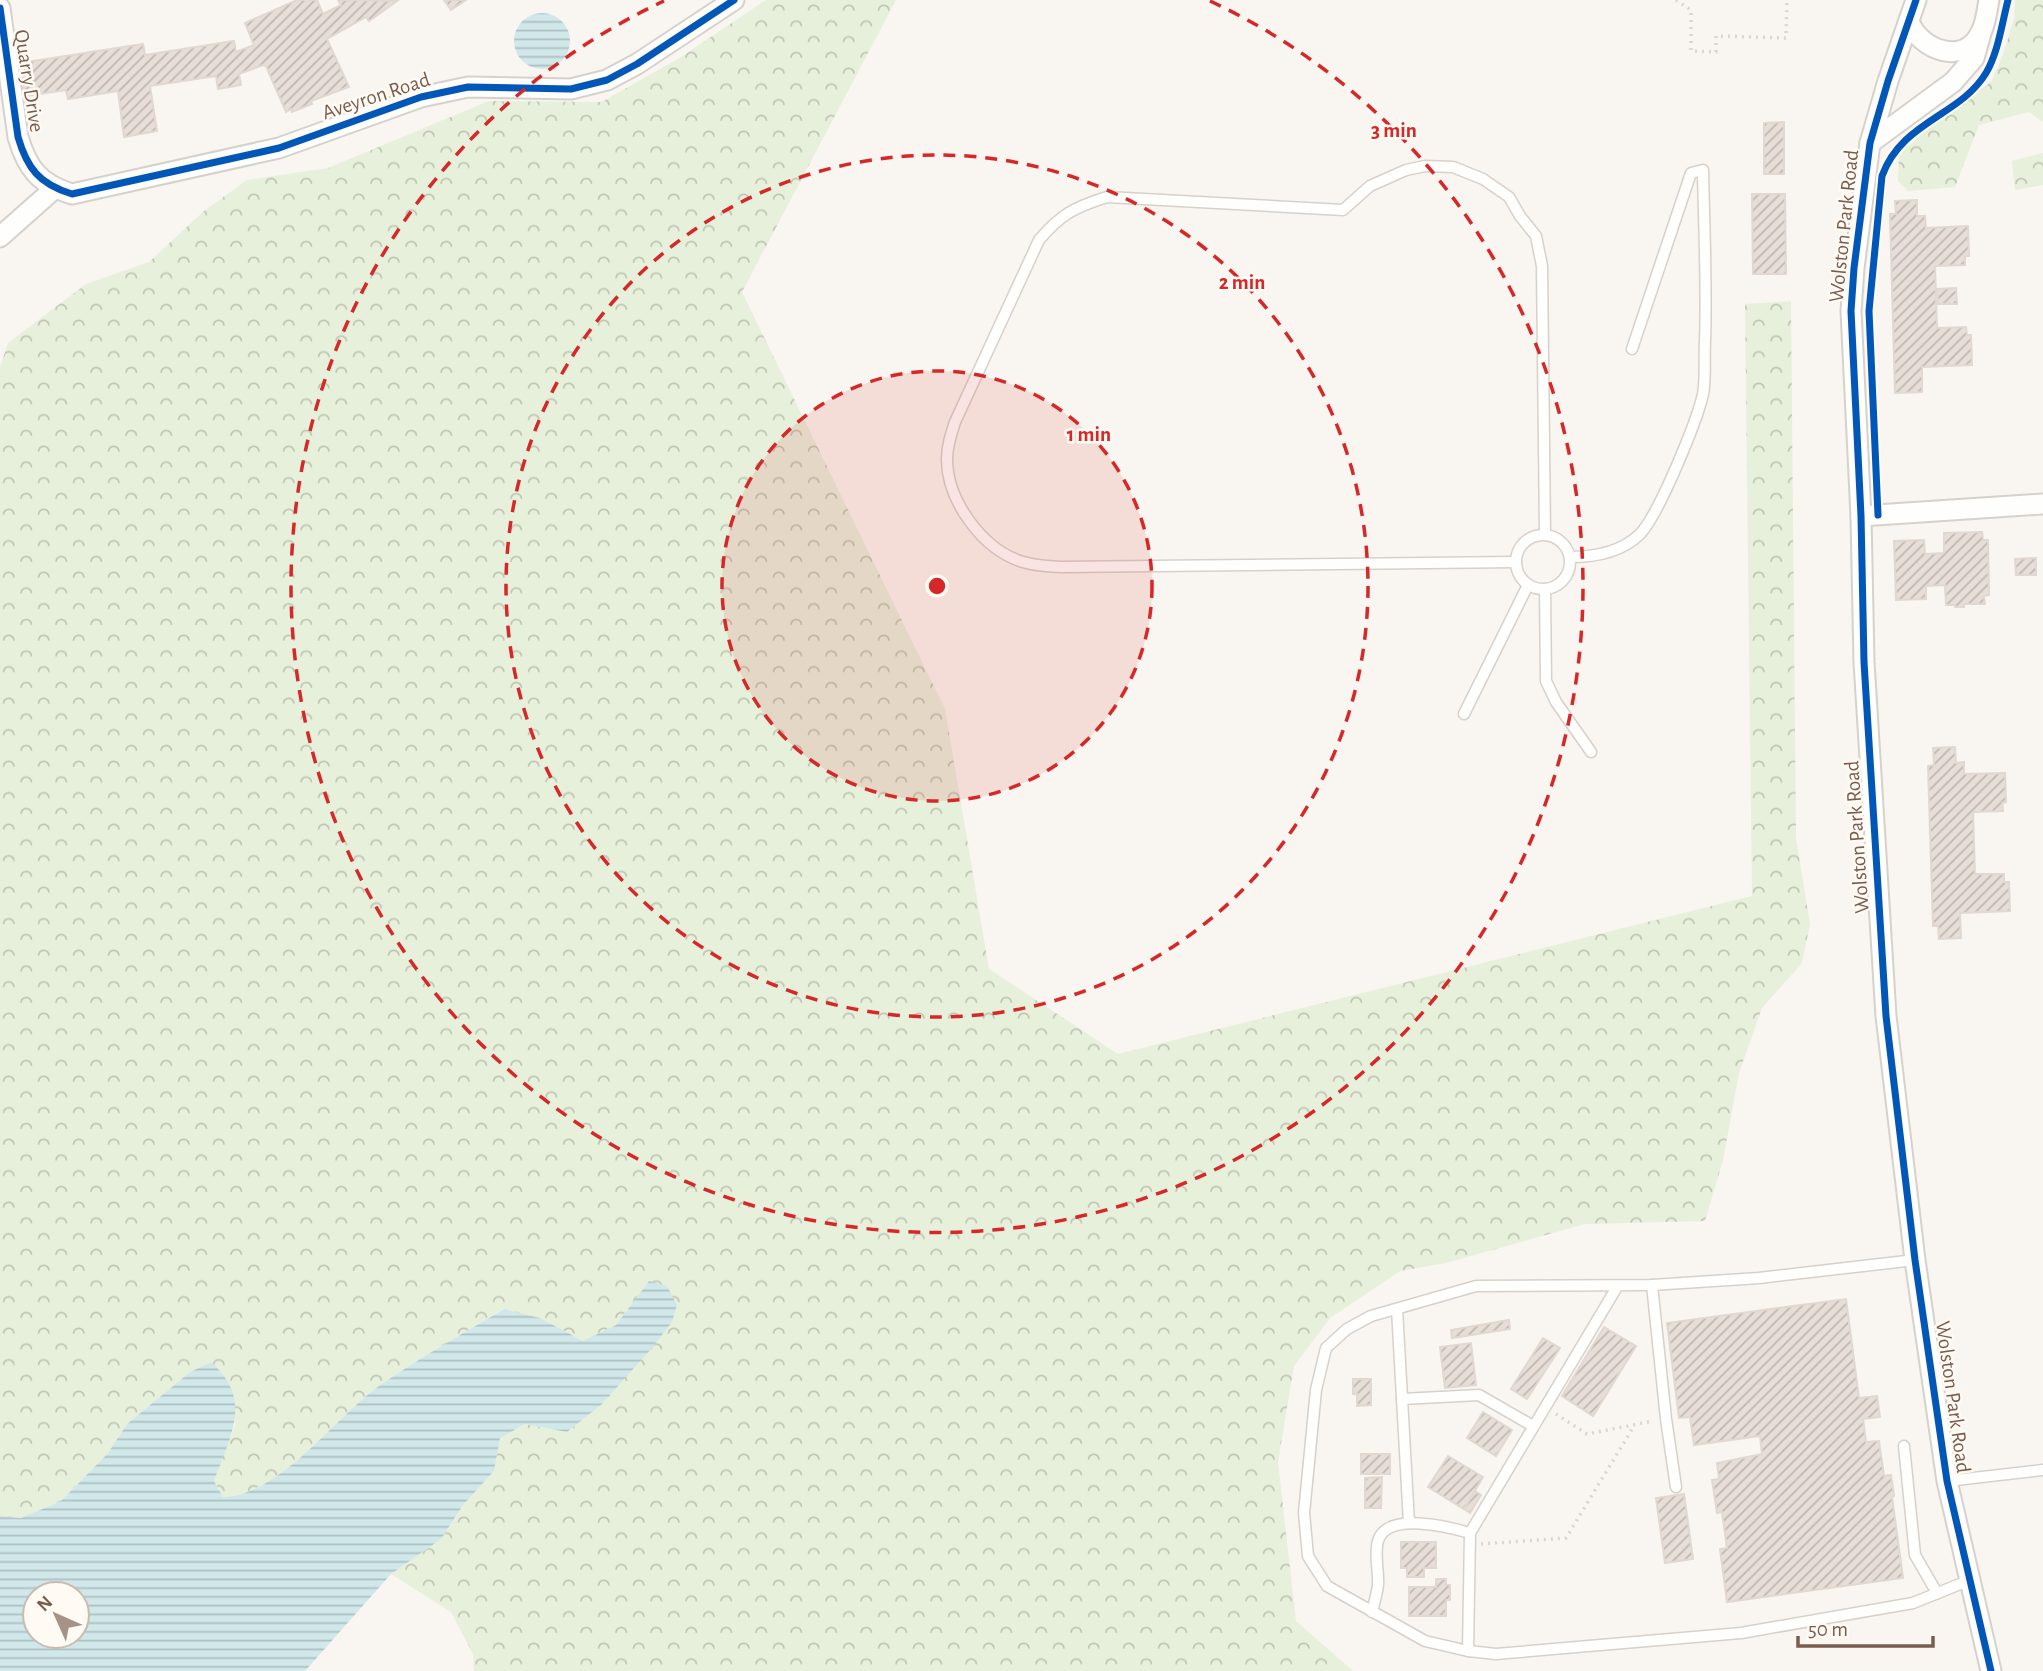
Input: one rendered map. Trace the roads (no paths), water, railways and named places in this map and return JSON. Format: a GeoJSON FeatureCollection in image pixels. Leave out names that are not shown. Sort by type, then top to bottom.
{"type":"FeatureCollection","features":[{"type":"Feature","properties":{"kind":"street","name":"Aveyron Road"},"geometry":{"type":"LineString","coordinates":[[54,189],[72,194],[279,148],[421,97],[468,87],[571,89],[607,80],[637,64],[734,0]]}},
{"type":"Feature","properties":{"kind":"street","name":"Wolston Park Road"},"geometry":{"type":"LineString","coordinates":[[1916,0],[1888,80],[1870,143],[1858,227],[1851,310],[1861,516],[1864,662],[1886,1016],[1915,1260],[1947,1481],[1991,1671]]}},
{"type":"Feature","properties":{"kind":"street"},"geometry":{"type":"LineString","coordinates":[[1870,143],[1953,82],[1974,58],[1989,0]]}},
{"type":"Feature","properties":{"kind":"street","name":"Quarry Drive"},"geometry":{"type":"LineString","coordinates":[[0,8],[18,137],[24,157],[32,169],[54,189]]}},
{"type":"Feature","properties":{"kind":"street"},"geometry":{"type":"LineString","coordinates":[[1909,21],[1912,31],[1923,42],[1942,51],[1967,47],[1981,33]]}},
{"type":"Feature","properties":{"kind":"street"},"geometry":{"type":"LineString","coordinates":[[0,237],[54,189]]}},
{"type":"Feature","properties":{"kind":"street"},"geometry":{"type":"LineString","coordinates":[[1861,516],[2043,504]]}},
{"type":"Feature","properties":{"kind":"lane"},"geometry":{"type":"LineString","coordinates":[[1516,562],[1061,567],[1023,562],[996,548],[978,533],[960,508],[947,461],[949,440],[970,386],[1039,240],[1054,222],[1076,206],[1107,197],[1343,210],[1370,186],[1405,170],[1425,166],[1453,167],[1483,179],[1509,197],[1536,236],[1542,266],[1545,534]]}},
{"type":"Feature","properties":{"kind":"lane"},"geometry":{"type":"LineString","coordinates":[[1570,557],[1592,557],[1611,551],[1640,534],[1660,501],[1687,442],[1703,393],[1703,170],[1691,173],[1632,349]]}},
{"type":"Feature","properties":{"kind":"lane"},"geometry":{"type":"LineString","coordinates":[[1545,534],[1562,541],[1570,557],[1567,575],[1554,587],[1545,589],[1528,585],[1521,579],[1516,562],[1517,553],[1527,539],[1545,534]]}},
{"type":"Feature","properties":{"kind":"lane"},"geometry":{"type":"LineString","coordinates":[[1464,713],[1528,585]]}},
{"type":"Feature","properties":{"kind":"lane"},"geometry":{"type":"LineString","coordinates":[[1545,589],[1546,681],[1556,702],[1591,752]]}},
{"type":"Feature","properties":{"kind":"lane"},"geometry":{"type":"LineString","coordinates":[[1915,1260],[1759,1278],[1617,1287],[1476,1286],[1371,1315],[1347,1329],[1326,1348],[1316,1390],[1304,1513],[1308,1556],[1327,1586],[1425,1641],[1496,1654],[1741,1633],[1913,1603],[1970,1580]]}},
{"type":"Feature","properties":{"kind":"lane"},"geometry":{"type":"LineString","coordinates":[[1652,1284],[1676,1488]]}},
{"type":"Feature","properties":{"kind":"lane"},"geometry":{"type":"LineString","coordinates":[[1468,1651],[1470,1533],[1617,1287]]}},
{"type":"Feature","properties":{"kind":"lane"},"geometry":{"type":"LineString","coordinates":[[1397,1309],[1409,1523]]}},
{"type":"Feature","properties":{"kind":"lane"},"geometry":{"type":"LineString","coordinates":[[1402,1399],[1479,1395],[1534,1426]]}},
{"type":"Feature","properties":{"kind":"lane"},"geometry":{"type":"LineString","coordinates":[[1904,1446],[1915,1555],[1937,1593]]}},
{"type":"Feature","properties":{"kind":"lane"},"geometry":{"type":"LineString","coordinates":[[1947,1481],[2043,1470]]}},
{"type":"Feature","properties":{"kind":"lane"},"geometry":{"type":"LineString","coordinates":[[1372,1612],[1378,1584],[1377,1544],[1380,1535],[1388,1529],[1409,1523],[1470,1533]]}},
{"type":"Feature","properties":{"kind":"water"},"geometry":{"type":"Polygon","coordinates":[[[542,13],[557,18],[565,26],[570,41],[565,56],[557,64],[542,69],[527,64],[519,56],[514,41],[519,26],[527,18],[542,13]]]}},
{"type":"Feature","properties":{"kind":"water"},"geometry":{"type":"Polygon","coordinates":[[[649,1281],[667,1286],[677,1305],[672,1322],[651,1349],[601,1405],[567,1432],[525,1424],[500,1438],[494,1471],[463,1505],[441,1539],[391,1574],[305,1671],[0,1671],[0,1516],[21,1518],[61,1501],[108,1453],[127,1424],[190,1372],[211,1362],[232,1390],[235,1419],[214,1481],[223,1497],[245,1493],[266,1483],[306,1452],[379,1386],[504,1309],[540,1318],[583,1341],[616,1325],[649,1281]]]}}]}
